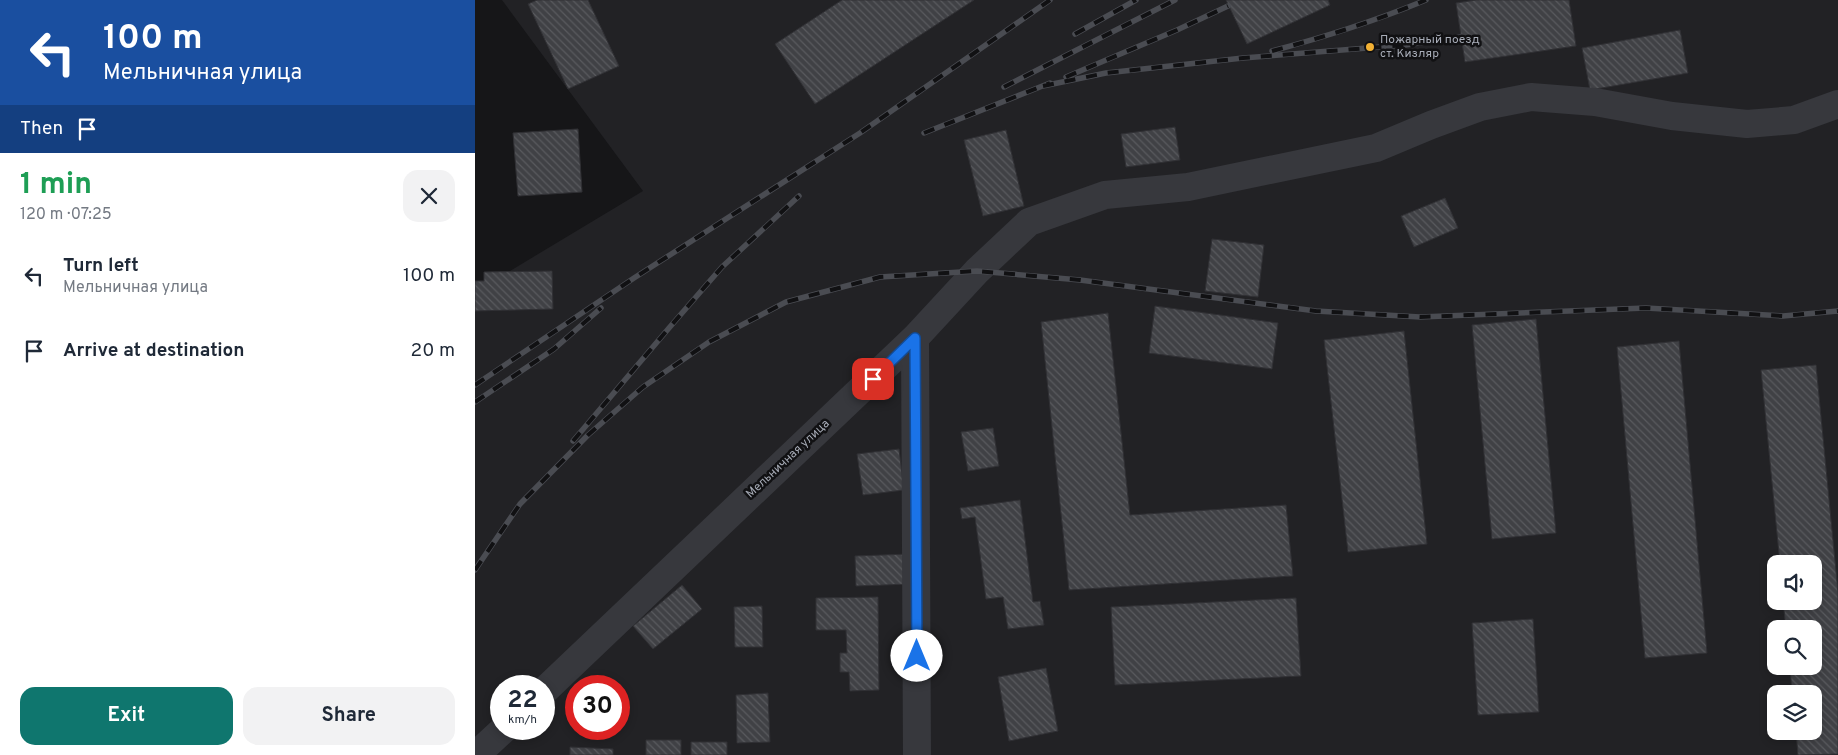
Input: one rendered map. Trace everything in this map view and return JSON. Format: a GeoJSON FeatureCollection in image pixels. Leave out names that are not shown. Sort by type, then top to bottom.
{"type":"FeatureCollection","features":[{"type":"Feature","properties":{"kind":"street","name":"Мельничная улица"},"geometry":{"type":"LineString","coordinates":[[555,681],[915,338],[977,271],[1029,222],[1105,195],[1188,187],[1376,148],[1480,107],[1531,97],[1595,102],[1672,116],[1747,124],[1794,120],[1838,104]]}},
{"type":"Feature","properties":{"kind":"street"},"geometry":{"type":"LineString","coordinates":[[915,338],[917,755]]}},
{"type":"Feature","properties":{"kind":"street"},"geometry":{"type":"LineString","coordinates":[[476,755],[492,740]]}},
{"type":"Feature","properties":{"kind":"shaded area"},"geometry":{"type":"Polygon","coordinates":[[[502,0],[1838,0],[1838,755],[475,755],[475,292],[643,191],[502,0]]]}},
{"type":"Feature","properties":{"kind":"building"},"geometry":{"type":"Polygon","coordinates":[[[537,0],[588,0],[619,66],[568,89],[528,4],[537,0]]]}},
{"type":"Feature","properties":{"kind":"building"},"geometry":{"type":"Polygon","coordinates":[[[842,0],[974,0],[815,104],[775,44],[842,0]]]}},
{"type":"Feature","properties":{"kind":"building"},"geometry":{"type":"Polygon","coordinates":[[[1226,0],[1328,0],[1330,5],[1247,44],[1226,0]]]}},
{"type":"Feature","properties":{"kind":"building"},"geometry":{"type":"Polygon","coordinates":[[[1476,0],[1569,0],[1576,46],[1465,62],[1456,3],[1476,0]]]}},
{"type":"Feature","properties":{"kind":"building"},"geometry":{"type":"Polygon","coordinates":[[[1680,30],[1688,73],[1590,90],[1582,48],[1680,30]]]}},
{"type":"Feature","properties":{"kind":"building"},"geometry":{"type":"Polygon","coordinates":[[[1175,127],[1180,160],[1126,167],[1121,134],[1175,127]]]}},
{"type":"Feature","properties":{"kind":"building"},"geometry":{"type":"Polygon","coordinates":[[[578,129],[582,192],[518,196],[513,133],[578,129]]]}},
{"type":"Feature","properties":{"kind":"building"},"geometry":{"type":"Polygon","coordinates":[[[1006,130],[1024,206],[983,216],[964,140],[1006,130]]]}},
{"type":"Feature","properties":{"kind":"building"},"geometry":{"type":"Polygon","coordinates":[[[1445,198],[1458,228],[1414,247],[1401,216],[1445,198]]]}},
{"type":"Feature","properties":{"kind":"building"},"geometry":{"type":"Polygon","coordinates":[[[1212,239],[1264,245],[1258,297],[1205,291],[1212,239]]]}},
{"type":"Feature","properties":{"kind":"building"},"geometry":{"type":"Polygon","coordinates":[[[552,271],[553,309],[475,311],[475,281],[484,281],[484,272],[552,271]]]}},
{"type":"Feature","properties":{"kind":"building"},"geometry":{"type":"Polygon","coordinates":[[[1155,306],[1278,323],[1272,369],[1149,353],[1155,306]]]}},
{"type":"Feature","properties":{"kind":"building"},"geometry":{"type":"Polygon","coordinates":[[[1108,313],[1130,515],[1286,505],[1293,576],[1069,590],[1041,322],[1108,313]]]}},
{"type":"Feature","properties":{"kind":"building"},"geometry":{"type":"Polygon","coordinates":[[[1536,319],[1556,533],[1492,539],[1472,325],[1536,319]]]}},
{"type":"Feature","properties":{"kind":"building"},"geometry":{"type":"Polygon","coordinates":[[[1404,331],[1427,544],[1348,552],[1324,340],[1404,331]]]}},
{"type":"Feature","properties":{"kind":"building"},"geometry":{"type":"Polygon","coordinates":[[[1679,341],[1707,653],[1645,658],[1617,347],[1679,341]]]}},
{"type":"Feature","properties":{"kind":"building"},"geometry":{"type":"Polygon","coordinates":[[[1816,365],[1838,592],[1838,754],[1798,755],[1797,740],[1822,740],[1822,685],[1791,685],[1791,675],[1822,675],[1822,620],[1785,620],[1784,610],[1822,610],[1822,555],[1779,555],[1761,370],[1816,365]]]}},
{"type":"Feature","properties":{"kind":"building"},"geometry":{"type":"Polygon","coordinates":[[[993,428],[999,466],[968,471],[961,432],[993,428]]]}},
{"type":"Feature","properties":{"kind":"building"},"geometry":{"type":"Polygon","coordinates":[[[899,449],[904,490],[863,495],[857,454],[899,449]]]}},
{"type":"Feature","properties":{"kind":"building"},"geometry":{"type":"Polygon","coordinates":[[[1020,500],[1033,602],[1040,601],[1044,625],[1008,629],[1003,597],[986,599],[975,517],[962,519],[960,508],[1020,500]]]}},
{"type":"Feature","properties":{"kind":"building"},"geometry":{"type":"Polygon","coordinates":[[[910,554],[911,584],[856,586],[855,556],[910,554]]]}},
{"type":"Feature","properties":{"kind":"building"},"geometry":{"type":"Polygon","coordinates":[[[682,585],[702,609],[653,649],[633,626],[682,585]]]}},
{"type":"Feature","properties":{"kind":"building"},"geometry":{"type":"Polygon","coordinates":[[[878,597],[879,690],[850,691],[849,672],[840,672],[840,653],[847,653],[846,630],[816,630],[816,598],[878,597]]]}},
{"type":"Feature","properties":{"kind":"building"},"geometry":{"type":"Polygon","coordinates":[[[1296,598],[1301,676],[1115,685],[1111,607],[1296,598]]]}},
{"type":"Feature","properties":{"kind":"building"},"geometry":{"type":"Polygon","coordinates":[[[762,606],[763,647],[735,647],[734,607],[762,606]]]}},
{"type":"Feature","properties":{"kind":"building"},"geometry":{"type":"Polygon","coordinates":[[[1533,619],[1539,712],[1478,715],[1472,623],[1533,619]]]}},
{"type":"Feature","properties":{"kind":"building"},"geometry":{"type":"Polygon","coordinates":[[[1046,668],[1058,731],[1009,741],[998,677],[1046,668]]]}},
{"type":"Feature","properties":{"kind":"building"},"geometry":{"type":"Polygon","coordinates":[[[768,693],[770,742],[737,743],[736,695],[768,693]]]}},
{"type":"Feature","properties":{"kind":"building"},"geometry":{"type":"Polygon","coordinates":[[[646,740],[681,740],[681,755],[646,755],[646,740]]]}},
{"type":"Feature","properties":{"kind":"building"},"geometry":{"type":"Polygon","coordinates":[[[691,742],[727,742],[727,755],[691,755],[691,742]]]}},
{"type":"Feature","properties":{"kind":"building"},"geometry":{"type":"Polygon","coordinates":[[[570,747],[613,749],[613,755],[570,755],[570,747]]]}},
{"type":"Feature","properties":{"kind":"railway"},"geometry":{"type":"LineString","coordinates":[[475,385],[634,278],[860,133],[1050,0]]}},
{"type":"Feature","properties":{"kind":"railway"},"geometry":{"type":"LineString","coordinates":[[1075,34],[1136,0]]}},
{"type":"Feature","properties":{"kind":"railway"},"geometry":{"type":"LineString","coordinates":[[1004,87],[1175,0]]}},
{"type":"Feature","properties":{"kind":"railway"},"geometry":{"type":"LineString","coordinates":[[1272,51],[1350,28],[1426,0]]}},
{"type":"Feature","properties":{"kind":"railway"},"geometry":{"type":"LineString","coordinates":[[1066,77],[1177,30],[1228,6]]}},
{"type":"Feature","properties":{"kind":"railway"},"geometry":{"type":"LineString","coordinates":[[1043,86],[1106,73],[1243,58],[1405,45],[1461,37]]}},
{"type":"Feature","properties":{"kind":"railway"},"geometry":{"type":"LineString","coordinates":[[924,133],[1050,83]]}},
{"type":"Feature","properties":{"kind":"railway"},"geometry":{"type":"LineString","coordinates":[[573,441],[722,267],[799,196]]}},
{"type":"Feature","properties":{"kind":"railway"},"geometry":{"type":"LineString","coordinates":[[475,570],[520,504],[588,435],[643,387],[709,342],[786,302],[880,277],[977,271],[1080,280],[1316,311],[1420,317],[1646,308],[1783,316],[1838,311]]}},
{"type":"Feature","properties":{"kind":"railway"},"geometry":{"type":"LineString","coordinates":[[475,402],[554,349],[601,308]]}},
{"type":"Feature","properties":{"kind":"place","name":"Пожарный поезд ст. Кизляр"},"geometry":{"type":"Point","coordinates":[1370,47]}},
{"type":"Feature","properties":{"kind":"route"},"geometry":{"type":"LineString","coordinates":[[873,379],[915,338],[917,656]]}}]}
